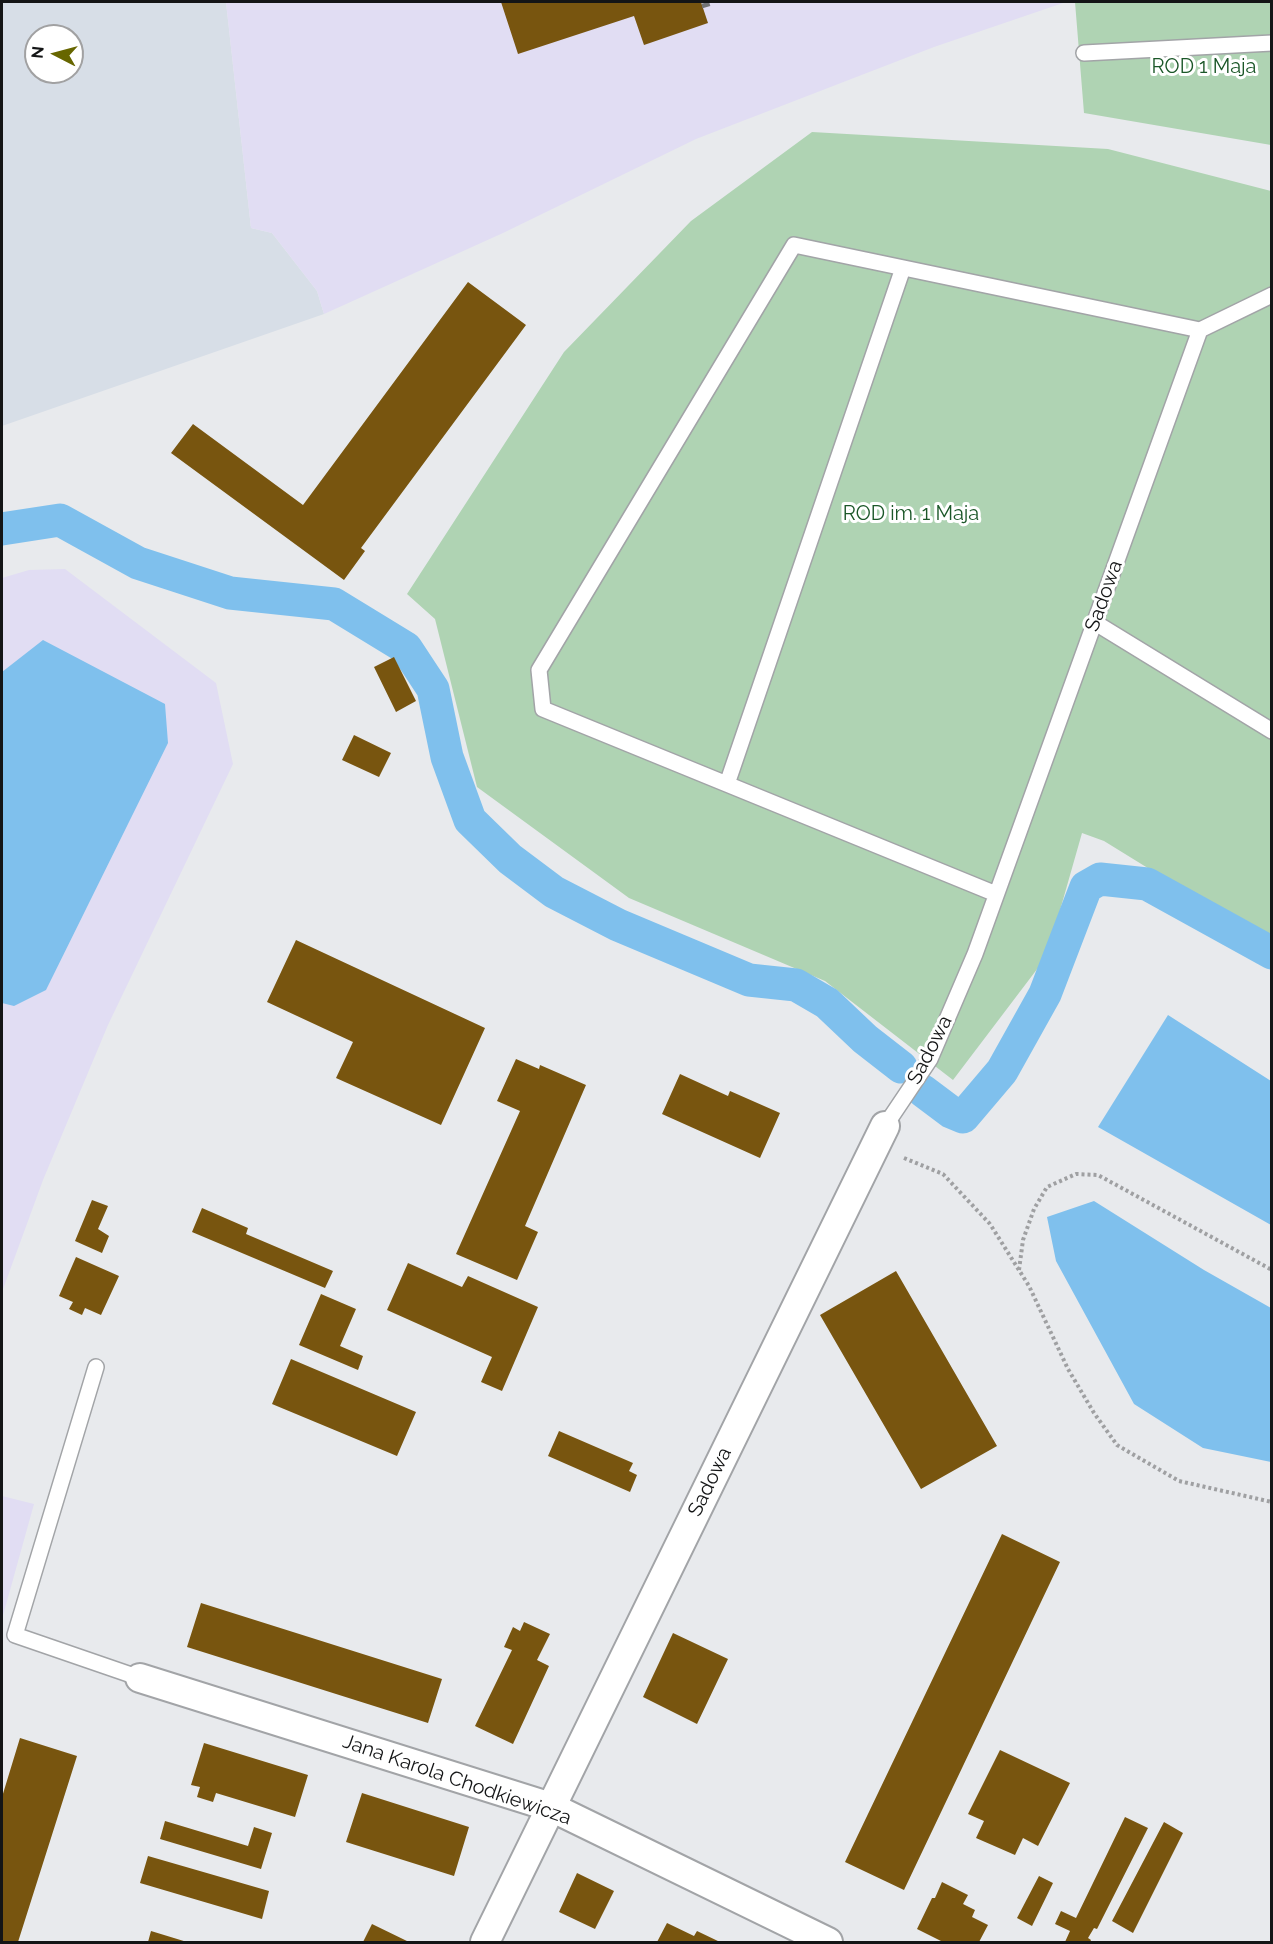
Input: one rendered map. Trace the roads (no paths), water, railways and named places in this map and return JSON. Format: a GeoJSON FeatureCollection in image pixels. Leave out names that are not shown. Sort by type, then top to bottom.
{"type":"FeatureCollection","features":[{"type":"Feature","properties":{"kind":"street","name":"Sadowa"},"geometry":{"type":"LineString","coordinates":[[485,1942],[880,1136]]}},
{"type":"Feature","properties":{"kind":"street","name":"Jana Karola Chodkiewicza"},"geometry":{"type":"LineString","coordinates":[[140,1678],[550,1807],[828,1942]]}},
{"type":"Feature","properties":{"kind":"lane"},"geometry":{"type":"LineString","coordinates":[[1084,52],[1272,43]]}},
{"type":"Feature","properties":{"kind":"lane"},"geometry":{"type":"LineString","coordinates":[[996,894],[543,709],[539,670],[794,245],[1200,330],[1272,295]]}},
{"type":"Feature","properties":{"kind":"lane"},"geometry":{"type":"LineString","coordinates":[[727,784],[903,268]]}},
{"type":"Feature","properties":{"kind":"lane","name":"Sadowa"},"geometry":{"type":"LineString","coordinates":[[880,1136],[930,1059],[975,954],[1200,330]]}},
{"type":"Feature","properties":{"kind":"lane"},"geometry":{"type":"LineString","coordinates":[[1094,622],[1272,731]]}},
{"type":"Feature","properties":{"kind":"lane"},"geometry":{"type":"LineString","coordinates":[[96,1367],[15,1635],[140,1678]]}},
{"type":"Feature","properties":{"kind":"water"},"geometry":{"type":"Polygon","coordinates":[[[43,640],[165,704],[168,743],[46,990],[14,1006],[2,1003],[2,672],[43,640]]]}},
{"type":"Feature","properties":{"kind":"water"},"geometry":{"type":"Polygon","coordinates":[[[1168,1015],[1271,1081],[1271,1225],[1098,1127],[1168,1015]]]}},
{"type":"Feature","properties":{"kind":"water"},"geometry":{"type":"Polygon","coordinates":[[[1094,1201],[1204,1270],[1271,1308],[1271,1462],[1203,1448],[1134,1404],[1056,1261],[1047,1217],[1094,1201]]]}},
{"type":"Feature","properties":{"kind":"waterway"},"geometry":{"type":"LineString","coordinates":[[2,529],[60,520],[138,563],[230,593],[334,604],[406,648],[433,689],[447,757],[470,820],[510,859],[554,892],[618,925],[749,980],[796,985],[827,1003],[865,1039],[901,1067]]}},
{"type":"Feature","properties":{"kind":"waterway"},"geometry":{"type":"LineString","coordinates":[[923,1091],[951,1112],[963,1117],[1002,1071],[1045,994],[1086,887],[1100,879],[1147,884],[1272,953]]}},
{"type":"Feature","properties":{"kind":"railway"},"geometry":{"type":"LineString","coordinates":[[702,6],[716,2]]}},
{"type":"Feature","properties":{"kind":"park label","name":"ROD 1 Maja"},"geometry":{"type":"Point","coordinates":[1204,67]}},
{"type":"Feature","properties":{"kind":"park label","name":"ROD im. 1 Maja"},"geometry":{"type":"Point","coordinates":[911,514]}}]}
